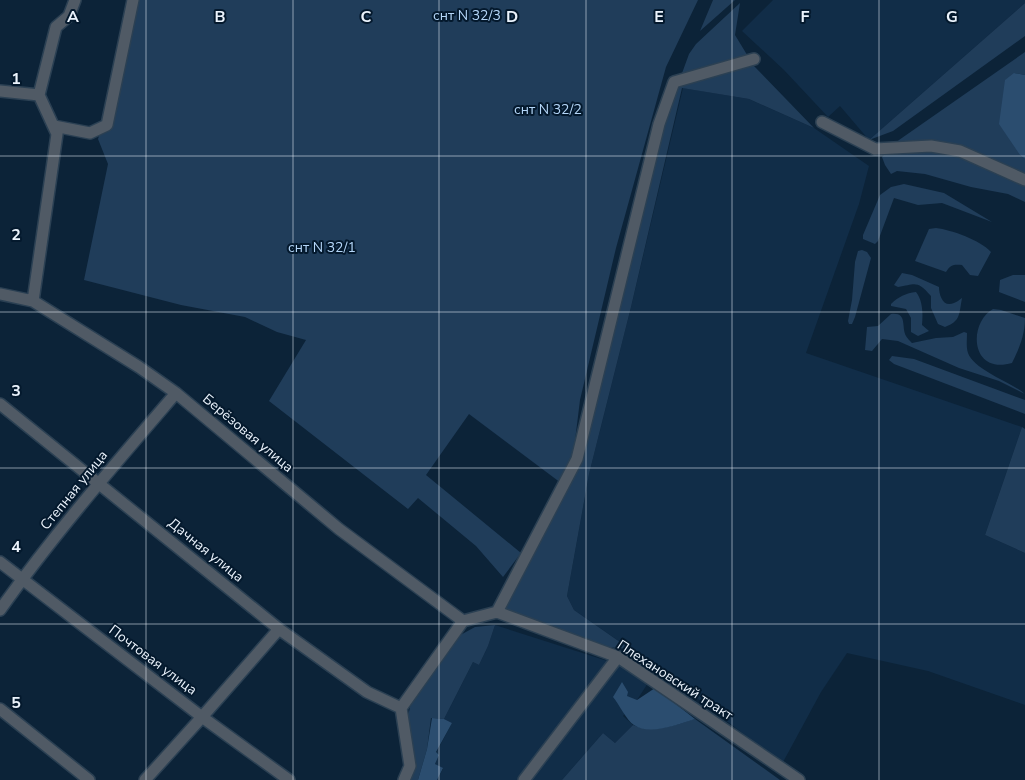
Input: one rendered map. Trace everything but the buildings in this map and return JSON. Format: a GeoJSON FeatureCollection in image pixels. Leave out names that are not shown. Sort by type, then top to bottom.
{"type":"FeatureCollection","features":[{"type":"Feature","properties":{"kind":"street"},"geometry":{"type":"LineString","coordinates":[[33,301],[57,134],[39,95],[56,27],[69,16],[76,0]]}},
{"type":"Feature","properties":{"kind":"street"},"geometry":{"type":"LineString","coordinates":[[54,126],[90,133],[107,125],[133,0]]}},
{"type":"Feature","properties":{"kind":"street"},"geometry":{"type":"LineString","coordinates":[[404,780],[410,766],[401,708],[463,621],[497,612],[577,459],[659,124],[674,82],[754,59]]}},
{"type":"Feature","properties":{"kind":"street"},"geometry":{"type":"LineString","coordinates":[[0,91],[39,95]]}},
{"type":"Feature","properties":{"kind":"street"},"geometry":{"type":"LineString","coordinates":[[822,122],[875,149],[931,146],[960,151],[1025,180]]}},
{"type":"Feature","properties":{"kind":"street","name":"Берёзовая улица"},"geometry":{"type":"LineString","coordinates":[[0,294],[33,301],[139,367],[176,393],[339,529],[463,621]]}},
{"type":"Feature","properties":{"kind":"street","name":"Степная улица"},"geometry":{"type":"LineString","coordinates":[[0,610],[22,579],[98,483],[176,393]]}},
{"type":"Feature","properties":{"kind":"street","name":"Дачная улица"},"geometry":{"type":"LineString","coordinates":[[0,404],[279,629],[367,692],[401,708]]}},
{"type":"Feature","properties":{"kind":"street","name":"Почтовая улица"},"geometry":{"type":"LineString","coordinates":[[0,562],[202,717],[289,780]]}},
{"type":"Feature","properties":{"kind":"street","name":"Плехановский тракт"},"geometry":{"type":"LineString","coordinates":[[497,612],[618,657],[799,780]]}},
{"type":"Feature","properties":{"kind":"street"},"geometry":{"type":"LineString","coordinates":[[144,780],[279,629]]}},
{"type":"Feature","properties":{"kind":"street"},"geometry":{"type":"LineString","coordinates":[[524,780],[618,657]]}},
{"type":"Feature","properties":{"kind":"street"},"geometry":{"type":"LineString","coordinates":[[0,709],[89,780]]}},
{"type":"Feature","properties":{"kind":"shaded area"},"geometry":{"type":"Polygon","coordinates":[[[773,0],[1025,0],[1025,3],[869,140],[840,106],[828,117],[784,70],[742,31],[773,0]]]}},
{"type":"Feature","properties":{"kind":"shaded area"},"geometry":{"type":"Polygon","coordinates":[[[1014,73],[1025,75],[1025,159],[1020,155],[999,124],[1005,80],[1014,73]]]}},
{"type":"Feature","properties":{"kind":"shaded area"},"geometry":{"type":"Polygon","coordinates":[[[683,88],[749,99],[814,128],[869,166],[859,204],[806,353],[1022,427],[985,535],[1025,553],[1025,705],[928,671],[847,653],[821,692],[782,764],[662,671],[574,610],[567,596],[589,474],[683,88]]]}},
{"type":"Feature","properties":{"kind":"shaded area"},"geometry":{"type":"Polygon","coordinates":[[[495,625],[620,665],[648,683],[623,716],[633,725],[615,743],[603,733],[562,780],[437,780],[443,769],[435,764],[439,755],[436,753],[452,723],[444,719],[473,662],[479,665],[495,625]]]}},
{"type":"Feature","properties":{"kind":"shaded area"},"geometry":{"type":"Polygon","coordinates":[[[622,682],[628,692],[627,696],[637,700],[655,688],[695,719],[656,729],[640,728],[634,725],[613,697],[622,682]]]}},
{"type":"Feature","properties":{"kind":"shaded area"},"geometry":{"type":"Polygon","coordinates":[[[432,718],[444,719],[452,723],[436,752],[439,755],[435,764],[443,768],[437,780],[418,780],[427,749],[432,718]]]}},
{"type":"Feature","properties":{"kind":"green space"},"geometry":{"type":"Polygon","coordinates":[[[129,0],[698,0],[666,67],[616,248],[580,400],[574,449],[561,483],[469,414],[426,475],[521,553],[503,577],[476,546],[418,498],[408,509],[269,401],[306,340],[277,332],[245,317],[181,305],[84,280],[108,164],[98,139],[104,122],[129,0]]]}},
{"type":"Feature","properties":{"kind":"green space"},"geometry":{"type":"Polygon","coordinates":[[[713,0],[735,0],[700,31],[713,0]]]}},
{"type":"Feature","properties":{"kind":"green space"},"geometry":{"type":"Polygon","coordinates":[[[740,3],[735,35],[749,58],[681,76],[689,54],[696,44],[740,3]]]}},
{"type":"Feature","properties":{"kind":"green space"},"geometry":{"type":"Polygon","coordinates":[[[1025,3],[1025,36],[893,131],[869,140],[1025,3]]]}},
{"type":"Feature","properties":{"kind":"green space"},"geometry":{"type":"Polygon","coordinates":[[[1025,52],[1025,75],[1014,73],[1020,155],[1025,159],[1025,202],[1008,194],[971,187],[925,174],[897,171],[891,174],[882,157],[899,140],[1025,52]]]}},
{"type":"Feature","properties":{"kind":"green space"},"geometry":{"type":"Polygon","coordinates":[[[753,65],[814,128],[749,99],[682,88],[631,307],[589,474],[567,596],[574,610],[630,649],[606,647],[503,610],[583,457],[664,123],[677,84],[753,65]]]}},
{"type":"Feature","properties":{"kind":"green space"},"geometry":{"type":"Polygon","coordinates":[[[904,184],[944,193],[992,222],[942,203],[918,205],[894,198],[878,241],[875,244],[863,239],[880,195],[891,187],[904,184]]]}},
{"type":"Feature","properties":{"kind":"green space"},"geometry":{"type":"Polygon","coordinates":[[[936,228],[965,236],[980,243],[991,252],[978,276],[970,275],[962,265],[953,266],[946,272],[915,261],[929,229],[936,228]]]}},
{"type":"Feature","properties":{"kind":"green space"},"geometry":{"type":"Polygon","coordinates":[[[858,251],[867,252],[871,258],[855,317],[852,324],[849,324],[855,262],[858,251]]]}},
{"type":"Feature","properties":{"kind":"green space"},"geometry":{"type":"Polygon","coordinates":[[[902,273],[912,275],[939,287],[942,300],[947,304],[954,303],[962,298],[960,313],[957,319],[945,327],[938,324],[931,308],[931,296],[922,287],[916,284],[898,287],[894,285],[902,273]]]}},
{"type":"Feature","properties":{"kind":"green space"},"geometry":{"type":"Polygon","coordinates":[[[1013,275],[1025,275],[1025,302],[999,292],[1000,280],[1013,275]]]}},
{"type":"Feature","properties":{"kind":"green space"},"geometry":{"type":"Polygon","coordinates":[[[916,292],[921,303],[922,325],[929,331],[918,336],[911,332],[911,318],[906,309],[891,306],[899,297],[916,292]]]}},
{"type":"Feature","properties":{"kind":"green space"},"geometry":{"type":"Polygon","coordinates":[[[993,309],[1025,318],[1021,342],[1012,363],[998,365],[988,362],[981,355],[977,346],[977,335],[980,325],[985,316],[993,309]]]}},
{"type":"Feature","properties":{"kind":"green space"},"geometry":{"type":"Polygon","coordinates":[[[891,314],[900,315],[906,336],[912,343],[953,337],[964,332],[967,333],[967,351],[977,365],[1025,394],[999,381],[959,368],[898,341],[882,339],[872,351],[865,350],[867,327],[878,326],[891,314]]]}},
{"type":"Feature","properties":{"kind":"green space"},"geometry":{"type":"Polygon","coordinates":[[[892,356],[914,359],[1025,400],[1025,414],[894,364],[889,360],[892,356]]]}},
{"type":"Feature","properties":{"kind":"green space"},"geometry":{"type":"Polygon","coordinates":[[[1022,427],[1025,429],[1025,553],[985,535],[1022,427]]]}},
{"type":"Feature","properties":{"kind":"green space"},"geometry":{"type":"Polygon","coordinates":[[[495,625],[479,665],[473,662],[444,719],[431,718],[427,749],[418,780],[410,780],[413,774],[415,758],[407,721],[412,698],[455,638],[475,627],[495,625]]]}},
{"type":"Feature","properties":{"kind":"green space"},"geometry":{"type":"Polygon","coordinates":[[[695,719],[780,780],[562,780],[603,733],[615,743],[633,725],[641,728],[656,729],[695,719]]]}},
{"type":"Feature","properties":{"kind":"park label","name":"снт N 32/3"},"geometry":{"type":"Point","coordinates":[467,15]}},
{"type":"Feature","properties":{"kind":"park label","name":"снт N 32/2"},"geometry":{"type":"Point","coordinates":[548,109]}},
{"type":"Feature","properties":{"kind":"park label","name":"снт N 32/1"},"geometry":{"type":"Point","coordinates":[322,247]}}]}
